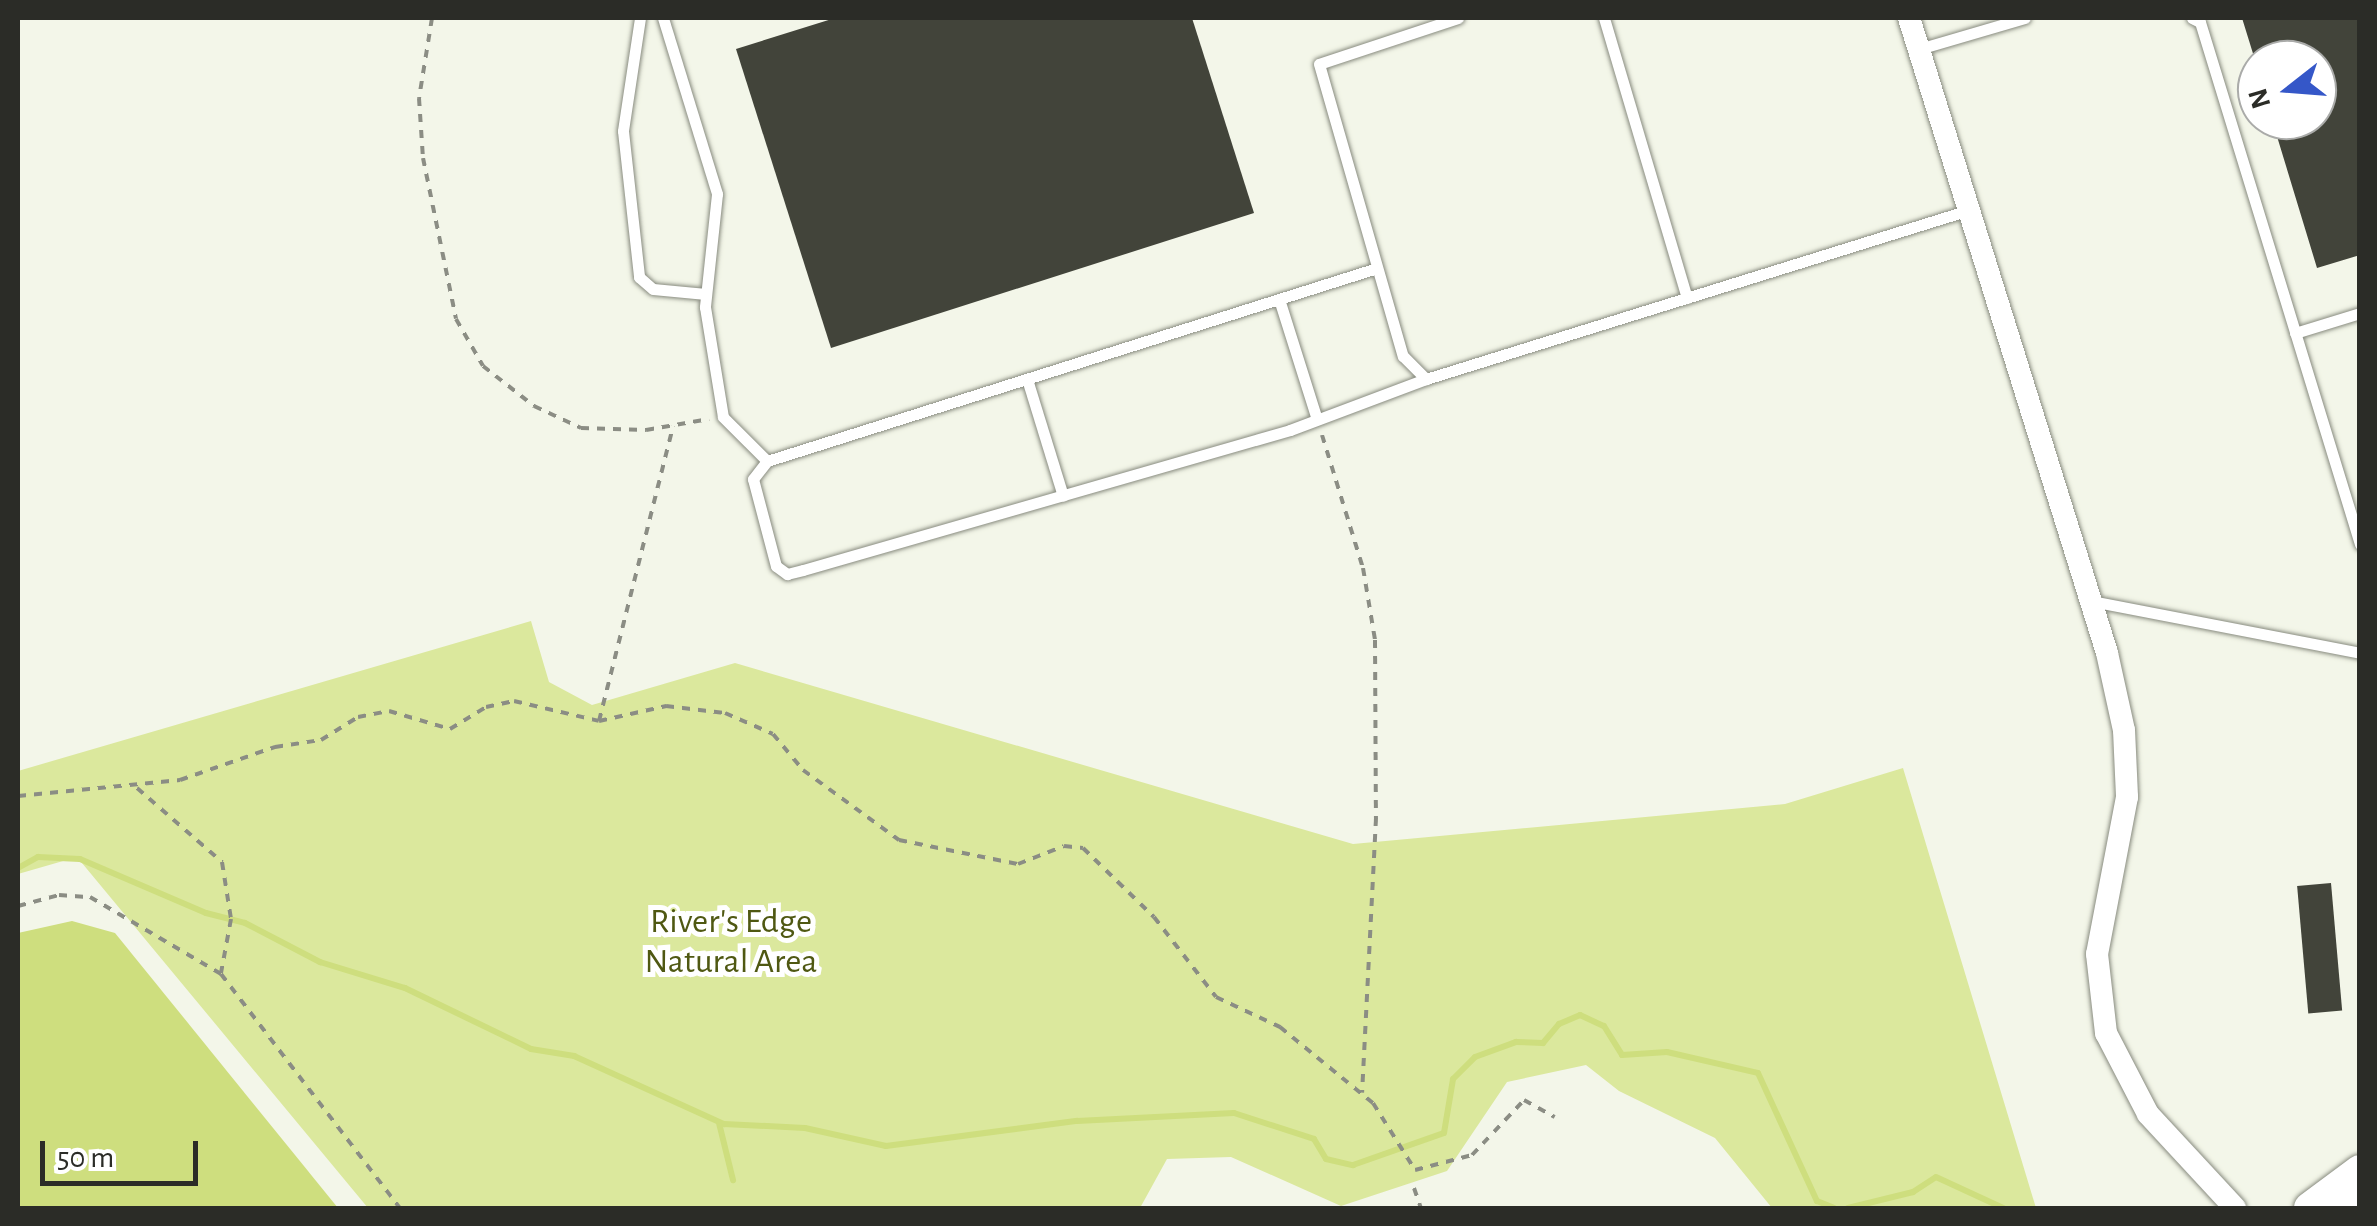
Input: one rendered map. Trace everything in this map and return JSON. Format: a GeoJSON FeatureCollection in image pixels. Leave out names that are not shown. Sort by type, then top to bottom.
{"type":"FeatureCollection","features":[{"type":"Feature","properties":{"kind":"main road"},"geometry":{"type":"LineString","coordinates":[[2310,1208],[2360,1171]]}},
{"type":"Feature","properties":{"kind":"street"},"geometry":{"type":"LineString","coordinates":[[1909,18],[2091,601],[2128,766],[2097,954],[2106,1033],[2148,1114],[2235,1208]]}},
{"type":"Feature","properties":{"kind":"lane"},"geometry":{"type":"LineString","coordinates":[[640,18],[624,92],[633,252],[639,278],[654,289],[706,294]]}},
{"type":"Feature","properties":{"kind":"lane"},"geometry":{"type":"LineString","coordinates":[[663,18],[717,194],[706,294],[723,416],[766,461]]}},
{"type":"Feature","properties":{"kind":"lane"},"geometry":{"type":"LineString","coordinates":[[1426,379],[1404,356],[1319,64],[1458,18]]}},
{"type":"Feature","properties":{"kind":"lane"},"geometry":{"type":"LineString","coordinates":[[1604,18],[1687,298]]}},
{"type":"Feature","properties":{"kind":"lane"},"geometry":{"type":"LineString","coordinates":[[1919,49],[2025,18]]}},
{"type":"Feature","properties":{"kind":"lane"},"geometry":{"type":"LineString","coordinates":[[2192,18],[2200,22],[2360,544]]}},
{"type":"Feature","properties":{"kind":"lane"},"geometry":{"type":"LineString","coordinates":[[1376,268],[766,461],[752,479],[755,505],[776,566],[787,574],[1290,430],[1316,416],[1426,379],[1969,210]]}},
{"type":"Feature","properties":{"kind":"lane"},"geometry":{"type":"LineString","coordinates":[[1279,299],[1316,416]]}},
{"type":"Feature","properties":{"kind":"lane"},"geometry":{"type":"LineString","coordinates":[[2295,333],[2360,312]]}},
{"type":"Feature","properties":{"kind":"lane"},"geometry":{"type":"LineString","coordinates":[[1027,379],[1062,496]]}},
{"type":"Feature","properties":{"kind":"lane"},"geometry":{"type":"LineString","coordinates":[[2091,601],[2360,653]]}},
{"type":"Feature","properties":{"kind":"path"},"geometry":{"type":"LineString","coordinates":[[432,18],[419,98],[424,158],[440,260],[471,348],[503,384],[558,419],[611,431],[673,426],[723,416]]}},
{"type":"Feature","properties":{"kind":"path"},"geometry":{"type":"LineString","coordinates":[[1316,416],[1363,568],[1374,640],[1376,818],[1362,1093]]}},
{"type":"Feature","properties":{"kind":"path"},"geometry":{"type":"LineString","coordinates":[[599,721],[673,426]]}},
{"type":"Feature","properties":{"kind":"path"},"geometry":{"type":"LineString","coordinates":[[18,796],[85,785],[137,788],[274,747],[322,740],[372,713],[398,710],[433,728],[450,729],[486,707],[527,701],[599,721],[686,705],[742,718],[774,734],[803,770],[879,829],[920,847],[1018,864],[1064,846],[1083,848],[1154,917],[1216,997],[1280,1027],[1362,1093],[1393,1133],[1408,1166],[1430,1170],[1472,1155],[1524,1100],[1554,1117]]}},
{"type":"Feature","properties":{"kind":"path"},"geometry":{"type":"LineString","coordinates":[[137,788],[222,862],[231,919],[221,974]]}},
{"type":"Feature","properties":{"kind":"path"},"geometry":{"type":"LineString","coordinates":[[18,906],[59,895],[90,897],[221,974],[400,1208]]}},
{"type":"Feature","properties":{"kind":"path"},"geometry":{"type":"LineString","coordinates":[[1414,1188],[1421,1208]]}},
{"type":"Feature","properties":{"kind":"green space","name":"River's Edge Natural Area"},"geometry":{"type":"Polygon","coordinates":[[[531,621],[549,682],[592,705],[735,663],[1353,844],[1785,804],[1903,768],[2036,1208],[1772,1208],[1715,1138],[1619,1091],[1586,1065],[1507,1082],[1447,1171],[1341,1206],[1231,1157],[1167,1159],[1140,1208],[368,1208],[77,857],[18,874],[18,771],[531,621]]]}},
{"type":"Feature","properties":{"kind":"shaded area"},"geometry":{"type":"Polygon","coordinates":[[[72,921],[115,933],[338,1208],[18,1208],[18,933],[72,921]]]}},
{"type":"Feature","properties":{"kind":"building"},"geometry":{"type":"Polygon","coordinates":[[[835,18],[1192,18],[1254,213],[831,348],[736,49],[835,18]]]}},
{"type":"Feature","properties":{"kind":"building"},"geometry":{"type":"Polygon","coordinates":[[[2242,18],[2360,18],[2360,255],[2317,268],[2278,140],[2337,140],[2337,40],[2249,40],[2242,18]]]}},
{"type":"Feature","properties":{"kind":"building"},"geometry":{"type":"Polygon","coordinates":[[[2331,883],[2342,1011],[2308,1013],[2297,886],[2331,883]]]}},
{"type":"Feature","properties":{"kind":"waterway"},"geometry":{"type":"LineString","coordinates":[[18,868],[38,857],[80,859],[206,913],[245,923],[320,962],[405,988],[531,1049],[574,1056],[724,1124],[805,1128],[886,1146],[1077,1121],[1234,1113],[1314,1139],[1326,1159],[1353,1165],[1444,1133],[1453,1079],[1475,1057],[1516,1042],[1543,1043],[1559,1024],[1580,1015],[1604,1026],[1622,1055],[1667,1052],[1758,1073],[1817,1201],[1834,1208]]}},
{"type":"Feature","properties":{"kind":"waterway"},"geometry":{"type":"LineString","coordinates":[[719,1123],[733,1180]]}},
{"type":"Feature","properties":{"kind":"waterway"},"geometry":{"type":"LineString","coordinates":[[1848,1208],[1913,1192],[1936,1177],[2003,1208]]}}]}
